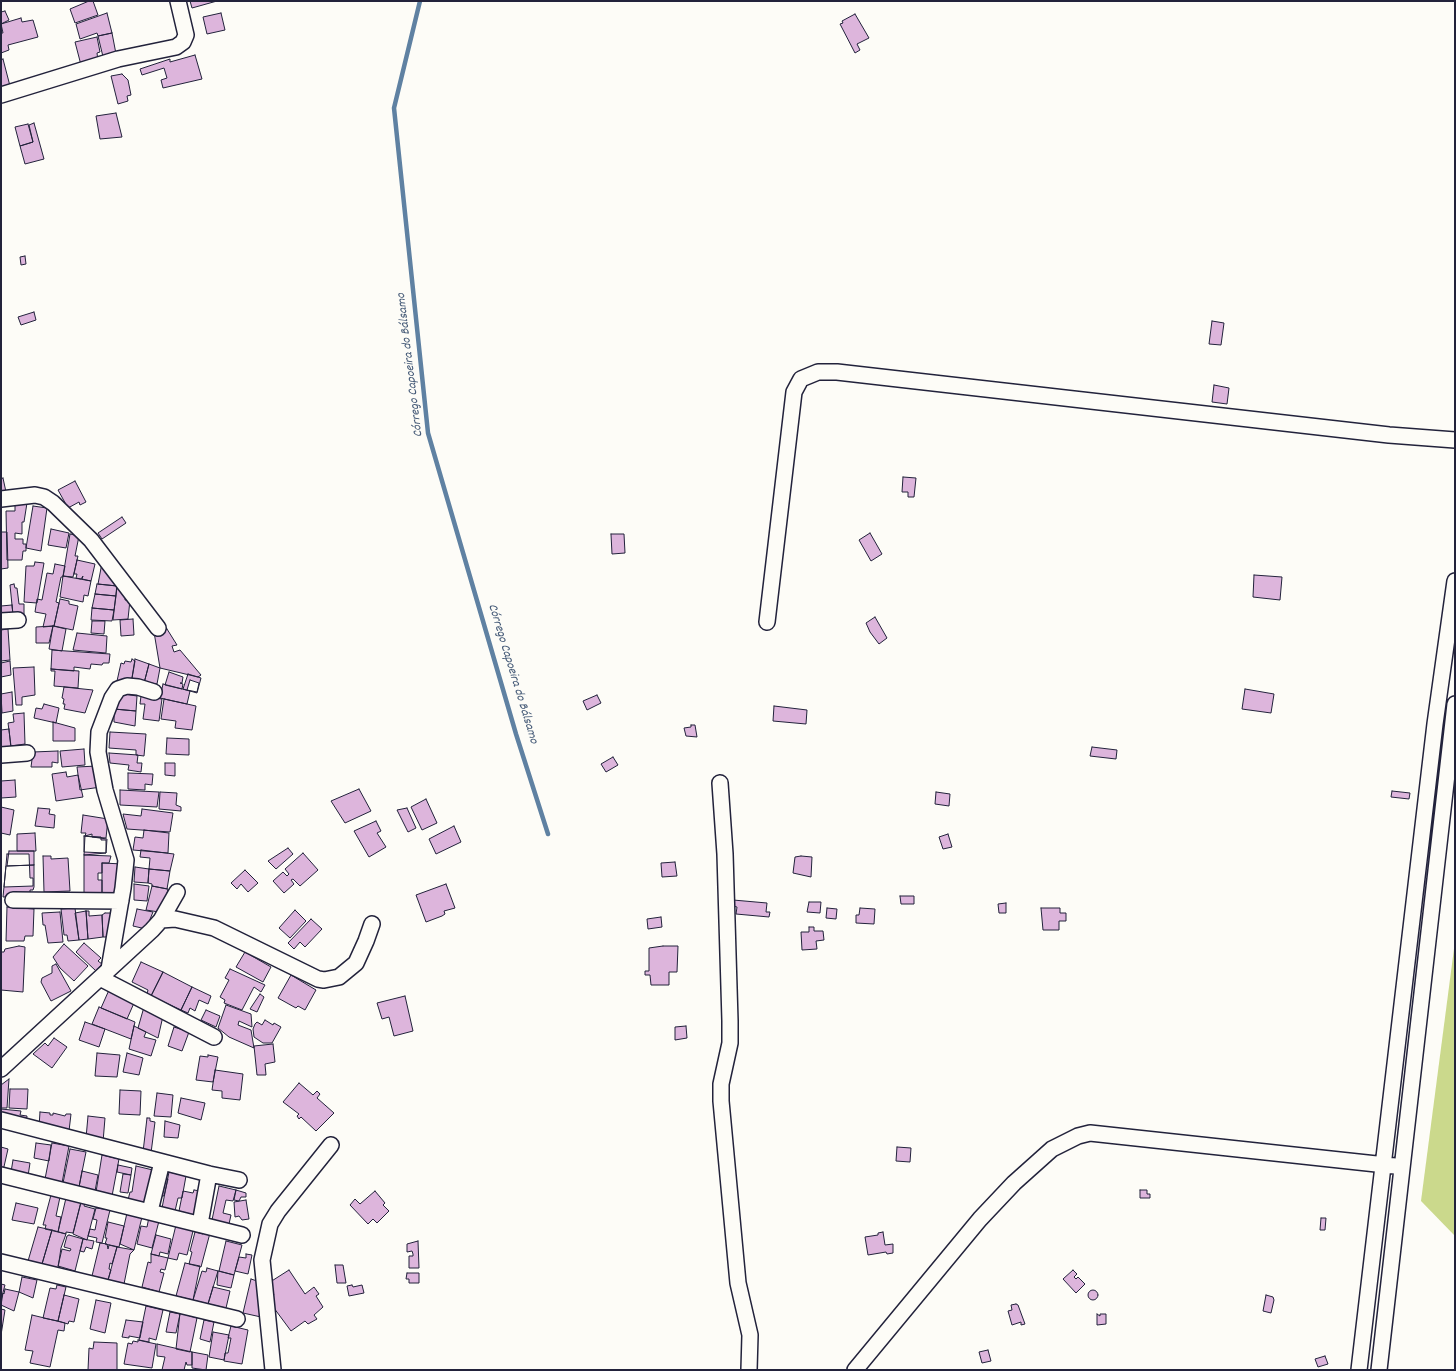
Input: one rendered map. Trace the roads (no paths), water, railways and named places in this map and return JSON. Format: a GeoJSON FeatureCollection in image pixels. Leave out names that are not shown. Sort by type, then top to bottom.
{"type":"FeatureCollection","features":[{"type":"Feature","properties":{"kind":"street"},"geometry":{"type":"LineString","coordinates":[[1,95],[118,59],[176,47],[183,42],[186,35],[178,1]]}},
{"type":"Feature","properties":{"kind":"street"},"geometry":{"type":"LineString","coordinates":[[767,622],[794,392],[801,379],[818,372],[837,372],[1389,435],[1455,440]]}},
{"type":"Feature","properties":{"kind":"street"},"geometry":{"type":"LineString","coordinates":[[1,499],[35,495],[44,497],[53,503],[91,540],[158,628]]}},
{"type":"Feature","properties":{"kind":"street"},"geometry":{"type":"LineString","coordinates":[[1359,1370],[1436,724],[1455,580]]}},
{"type":"Feature","properties":{"kind":"street"},"geometry":{"type":"LineString","coordinates":[[1,621],[18,620]]}},
{"type":"Feature","properties":{"kind":"street"},"geometry":{"type":"LineString","coordinates":[[104,974],[121,901],[126,860],[105,790],[98,752],[99,732],[112,698],[118,689],[127,686],[154,692]]}},
{"type":"Feature","properties":{"kind":"street"},"geometry":{"type":"LineString","coordinates":[[1379,1370],[1455,704]]}},
{"type":"Feature","properties":{"kind":"street"},"geometry":{"type":"LineString","coordinates":[[1,755],[27,753]]}},
{"type":"Feature","properties":{"kind":"street"},"geometry":{"type":"LineString","coordinates":[[720,783],[725,854],[730,1021],[730,1043],[721,1084],[721,1101],[738,1283],[750,1335],[749,1370]]}},
{"type":"Feature","properties":{"kind":"street"},"geometry":{"type":"LineString","coordinates":[[1,1070],[161,920],[177,892]]}},
{"type":"Feature","properties":{"kind":"street"},"geometry":{"type":"LineString","coordinates":[[13,900],[121,901]]}},
{"type":"Feature","properties":{"kind":"street"},"geometry":{"type":"LineString","coordinates":[[161,920],[175,920],[214,928],[311,976],[324,980],[339,977],[356,963],[372,924]]}},
{"type":"Feature","properties":{"kind":"street"},"geometry":{"type":"LineString","coordinates":[[104,974],[214,1038]]}},
{"type":"Feature","properties":{"kind":"street"},"geometry":{"type":"LineString","coordinates":[[1,1120],[209,1174],[239,1180]]}},
{"type":"Feature","properties":{"kind":"street"},"geometry":{"type":"LineString","coordinates":[[855,1370],[980,1219],[1014,1183],[1052,1149],[1078,1136],[1090,1133],[1402,1168]]}},
{"type":"Feature","properties":{"kind":"street"},"geometry":{"type":"LineString","coordinates":[[273,1370],[262,1260],[270,1224],[278,1210],[332,1145]]}},
{"type":"Feature","properties":{"kind":"street"},"geometry":{"type":"LineString","coordinates":[[150,1211],[162,1162]]}},
{"type":"Feature","properties":{"kind":"street"},"geometry":{"type":"LineString","coordinates":[[200,1224],[209,1174]]}},
{"type":"Feature","properties":{"kind":"street"},"geometry":{"type":"LineString","coordinates":[[1,1175],[242,1235]]}},
{"type":"Feature","properties":{"kind":"street"},"geometry":{"type":"LineString","coordinates":[[1,1262],[237,1319]]}},
{"type":"Feature","properties":{"kind":"street"},"geometry":{"type":"LineString","coordinates":[[1364,1338],[1382,1341]]}},
{"type":"Feature","properties":{"kind":"waterway","name":"Córrego Capoeira do Bálsamo"},"geometry":{"type":"LineString","coordinates":[[420,1],[394,108],[428,433],[516,734],[548,834]]}}]}
